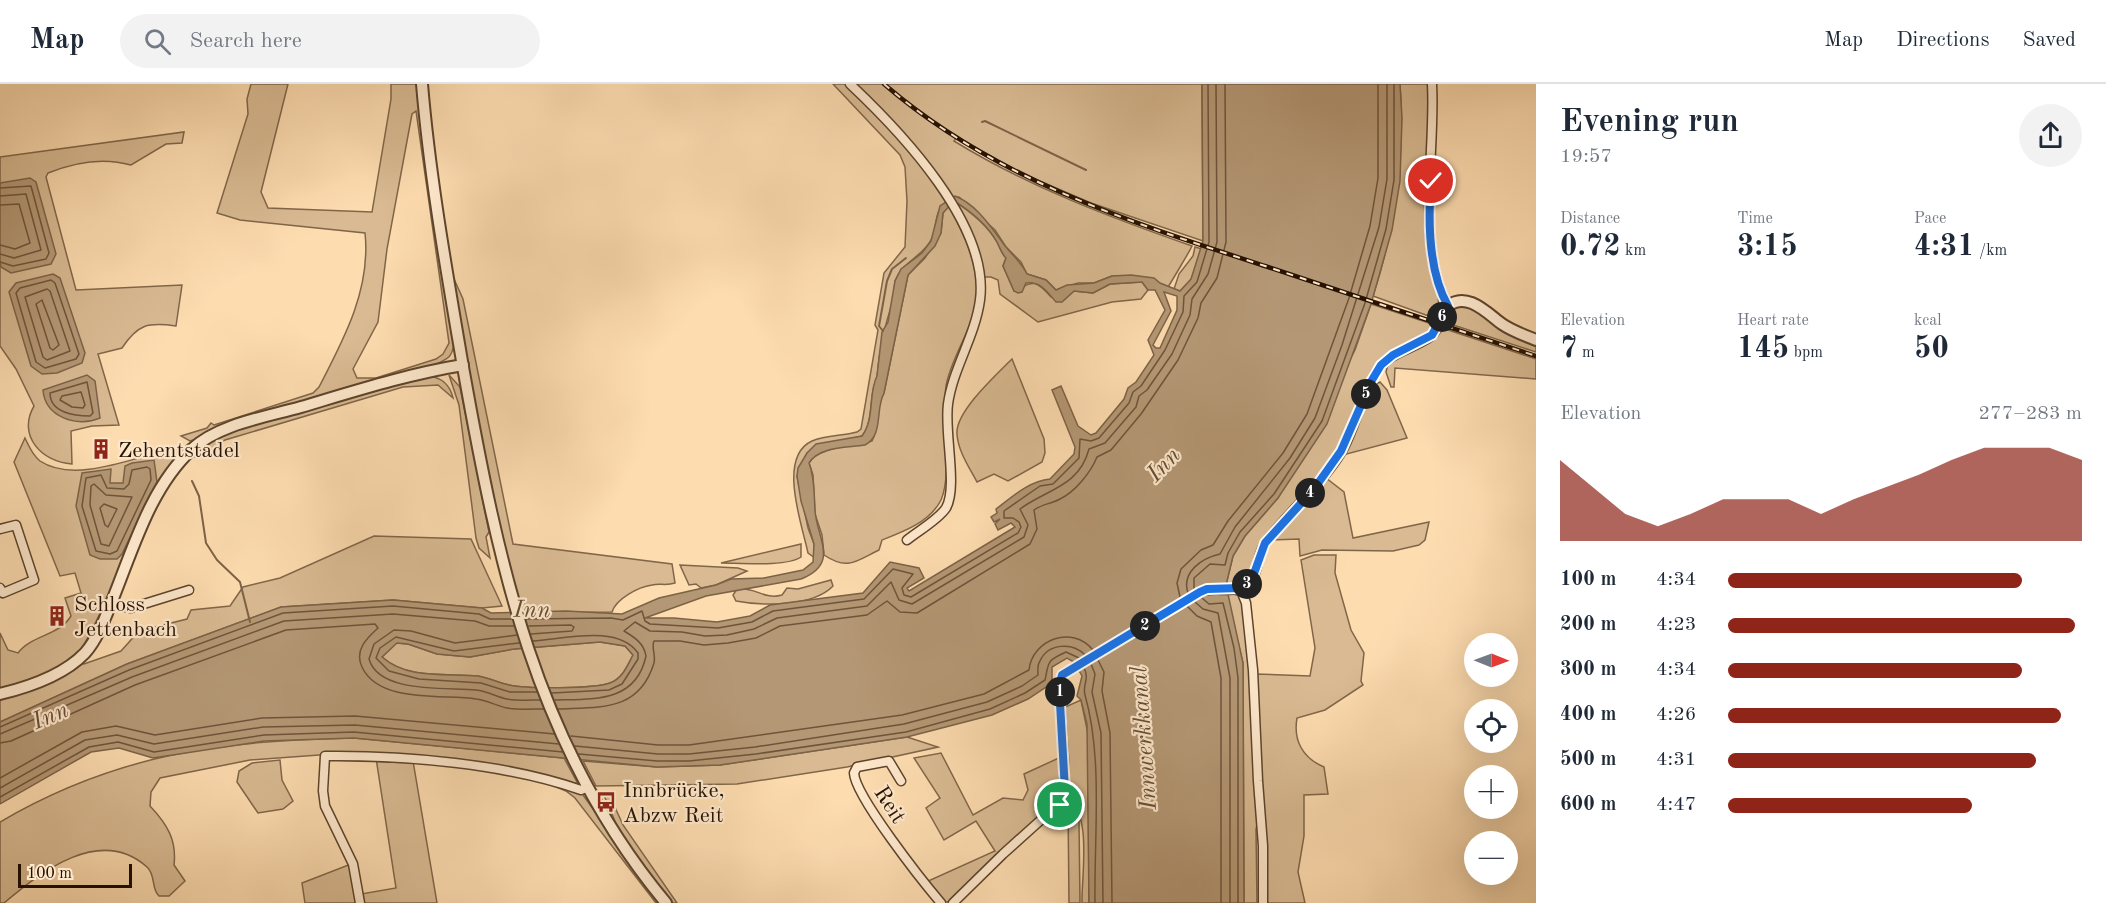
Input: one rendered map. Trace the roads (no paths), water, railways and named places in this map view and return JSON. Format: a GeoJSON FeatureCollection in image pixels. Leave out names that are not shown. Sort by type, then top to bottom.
{"type":"FeatureCollection","features":[{"type":"Feature","properties":{"kind":"street"},"geometry":{"type":"LineString","coordinates":[[423,84],[433,176],[463,365],[497,544],[530,656],[566,742],[588,787],[622,842],[666,903]]}},
{"type":"Feature","properties":{"kind":"street"},"geometry":{"type":"LineString","coordinates":[[850,84],[903,136],[946,195],[975,256],[980,298],[971,336],[949,398],[947,447],[950,496],[941,514],[907,540]]}},
{"type":"Feature","properties":{"kind":"street"},"geometry":{"type":"LineString","coordinates":[[1432,84],[1430,227],[1434,260],[1442,294],[1448,306]]}},
{"type":"Feature","properties":{"kind":"street"},"geometry":{"type":"LineString","coordinates":[[953,903],[1063,800],[1059,681],[1062,675],[1200,592],[1207,589],[1240,588],[1256,573],[1265,543],[1314,489],[1341,451],[1372,380],[1381,365],[1393,355],[1432,335],[1448,306],[1458,301],[1473,303],[1503,324],[1536,340]]}},
{"type":"Feature","properties":{"kind":"street"},"geometry":{"type":"LineString","coordinates":[[0,694],[38,682],[72,664],[91,644],[165,481],[191,450],[207,438],[235,426],[383,382],[463,365]]}},
{"type":"Feature","properties":{"kind":"street"},"geometry":{"type":"LineString","coordinates":[[0,529],[16,525],[34,580],[3,593],[0,588]]}},
{"type":"Feature","properties":{"kind":"street"},"geometry":{"type":"LineString","coordinates":[[1240,588],[1246,603],[1253,670],[1263,846],[1263,903]]}},
{"type":"Feature","properties":{"kind":"street"},"geometry":{"type":"LineString","coordinates":[[111,604],[131,608],[189,590]]}},
{"type":"Feature","properties":{"kind":"street"},"geometry":{"type":"LineString","coordinates":[[360,903],[353,864],[325,806],[323,791],[325,756],[428,760],[547,778],[581,790],[588,787]]}},
{"type":"Feature","properties":{"kind":"street","name":"Reit"},"geometry":{"type":"LineString","coordinates":[[902,781],[889,761],[857,767],[854,773],[856,784],[890,836],[941,903]]}},
{"type":"Feature","properties":{"kind":"water"},"geometry":{"type":"Polygon","coordinates":[[[1202,84],[1400,84],[1402,118],[1400,181],[1392,230],[1371,304],[1327,424],[1278,498],[1245,536],[1233,556],[1226,585],[1243,663],[1244,903],[1089,903],[1087,724],[1081,700],[1077,696],[1082,676],[1074,662],[1067,658],[1052,667],[1052,683],[1028,699],[992,715],[907,737],[720,765],[657,767],[354,738],[264,741],[153,758],[119,748],[91,752],[0,804],[0,722],[127,664],[281,607],[393,600],[482,608],[491,613],[566,611],[622,614],[659,598],[716,585],[731,579],[764,578],[803,570],[813,562],[814,544],[801,501],[798,468],[816,444],[862,436],[869,422],[882,332],[888,322],[895,281],[901,269],[922,253],[931,241],[940,206],[955,196],[971,205],[984,218],[1027,274],[1046,280],[1056,290],[1067,285],[1094,283],[1112,276],[1131,275],[1154,278],[1180,291],[1191,279],[1203,241],[1202,84]],[[954,201],[943,213],[941,233],[935,246],[908,275],[875,435],[865,445],[819,453],[809,463],[816,520],[823,549],[820,565],[813,573],[801,579],[706,596],[645,618],[717,622],[750,616],[770,605],[863,593],[890,562],[919,568],[924,578],[907,588],[909,591],[1015,527],[1011,523],[998,530],[995,524],[1000,519],[994,522],[991,517],[997,513],[996,509],[1028,486],[1050,479],[1074,454],[1075,447],[1052,390],[1061,386],[1078,426],[1091,435],[1096,433],[1124,399],[1128,388],[1136,382],[1154,355],[1148,340],[1165,310],[1155,290],[1148,290],[1142,282],[1110,284],[1093,293],[1074,291],[1062,302],[1056,302],[1036,284],[1026,283],[1022,292],[1018,293],[1014,291],[1003,266],[1006,258],[984,225],[954,201]],[[1164,292],[1171,311],[1153,345],[1156,348],[1160,348],[1177,310],[1177,296],[1164,292]],[[600,642],[514,649],[470,657],[437,654],[408,644],[397,643],[382,657],[403,669],[415,672],[478,676],[518,686],[560,688],[610,683],[621,675],[633,655],[625,646],[600,642]]]}},
{"type":"Feature","properties":{"kind":"water"},"geometry":{"type":"Polygon","coordinates":[[[30,178],[36,182],[56,254],[51,264],[11,273],[1,267],[0,261],[0,183],[30,178]]]}},
{"type":"Feature","properties":{"kind":"water"},"geometry":{"type":"Polygon","coordinates":[[[53,274],[60,278],[85,353],[82,363],[57,373],[42,374],[31,366],[9,292],[16,283],[53,274]]]}},
{"type":"Feature","properties":{"kind":"water"},"geometry":{"type":"Polygon","coordinates":[[[87,375],[95,381],[100,418],[82,422],[72,421],[56,413],[45,399],[43,390],[87,375]]]}},
{"type":"Feature","properties":{"kind":"water"},"geometry":{"type":"Polygon","coordinates":[[[154,460],[157,482],[122,554],[117,559],[100,559],[90,555],[76,506],[82,473],[111,469],[110,483],[123,483],[125,466],[154,460]]]}},
{"type":"Feature","properties":{"kind":"waterway"},"geometry":{"type":"LineString","coordinates":[[982,122],[985,121],[1086,170]]}},
{"type":"Feature","properties":{"kind":"waterway"},"geometry":{"type":"LineString","coordinates":[[883,331],[879,326],[887,281],[892,269],[906,258]]}},
{"type":"Feature","properties":{"kind":"waterway"},"geometry":{"type":"LineString","coordinates":[[192,481],[199,496],[206,543],[217,560],[240,582],[250,622]]}},
{"type":"Feature","properties":{"kind":"railway"},"geometry":{"type":"LineString","coordinates":[[884,84],[926,117],[971,146],[1017,172],[1065,194],[1164,232],[1536,356]]}},
{"type":"Feature","properties":{"kind":"place","name":"Zehentstadel"},"geometry":{"type":"Point","coordinates":[101,449]}},
{"type":"Feature","properties":{"kind":"place","name":"Schloss Jettenbach"},"geometry":{"type":"Point","coordinates":[57,616]}},
{"type":"Feature","properties":{"kind":"place","name":"Innbrücke, Abzw Reit"},"geometry":{"type":"Point","coordinates":[606,802]}},
{"type":"Feature","properties":{"kind":"water label","name":"Inn"},"geometry":{"type":"Point","coordinates":[1163,464]}},
{"type":"Feature","properties":{"kind":"water label","name":"Inn"},"geometry":{"type":"Point","coordinates":[532,609]}},
{"type":"Feature","properties":{"kind":"water label","name":"Inn"},"geometry":{"type":"Point","coordinates":[50,715]}},
{"type":"Feature","properties":{"kind":"water label","name":"Innwerkkanal"},"geometry":{"type":"Point","coordinates":[1143,738]}}]}
